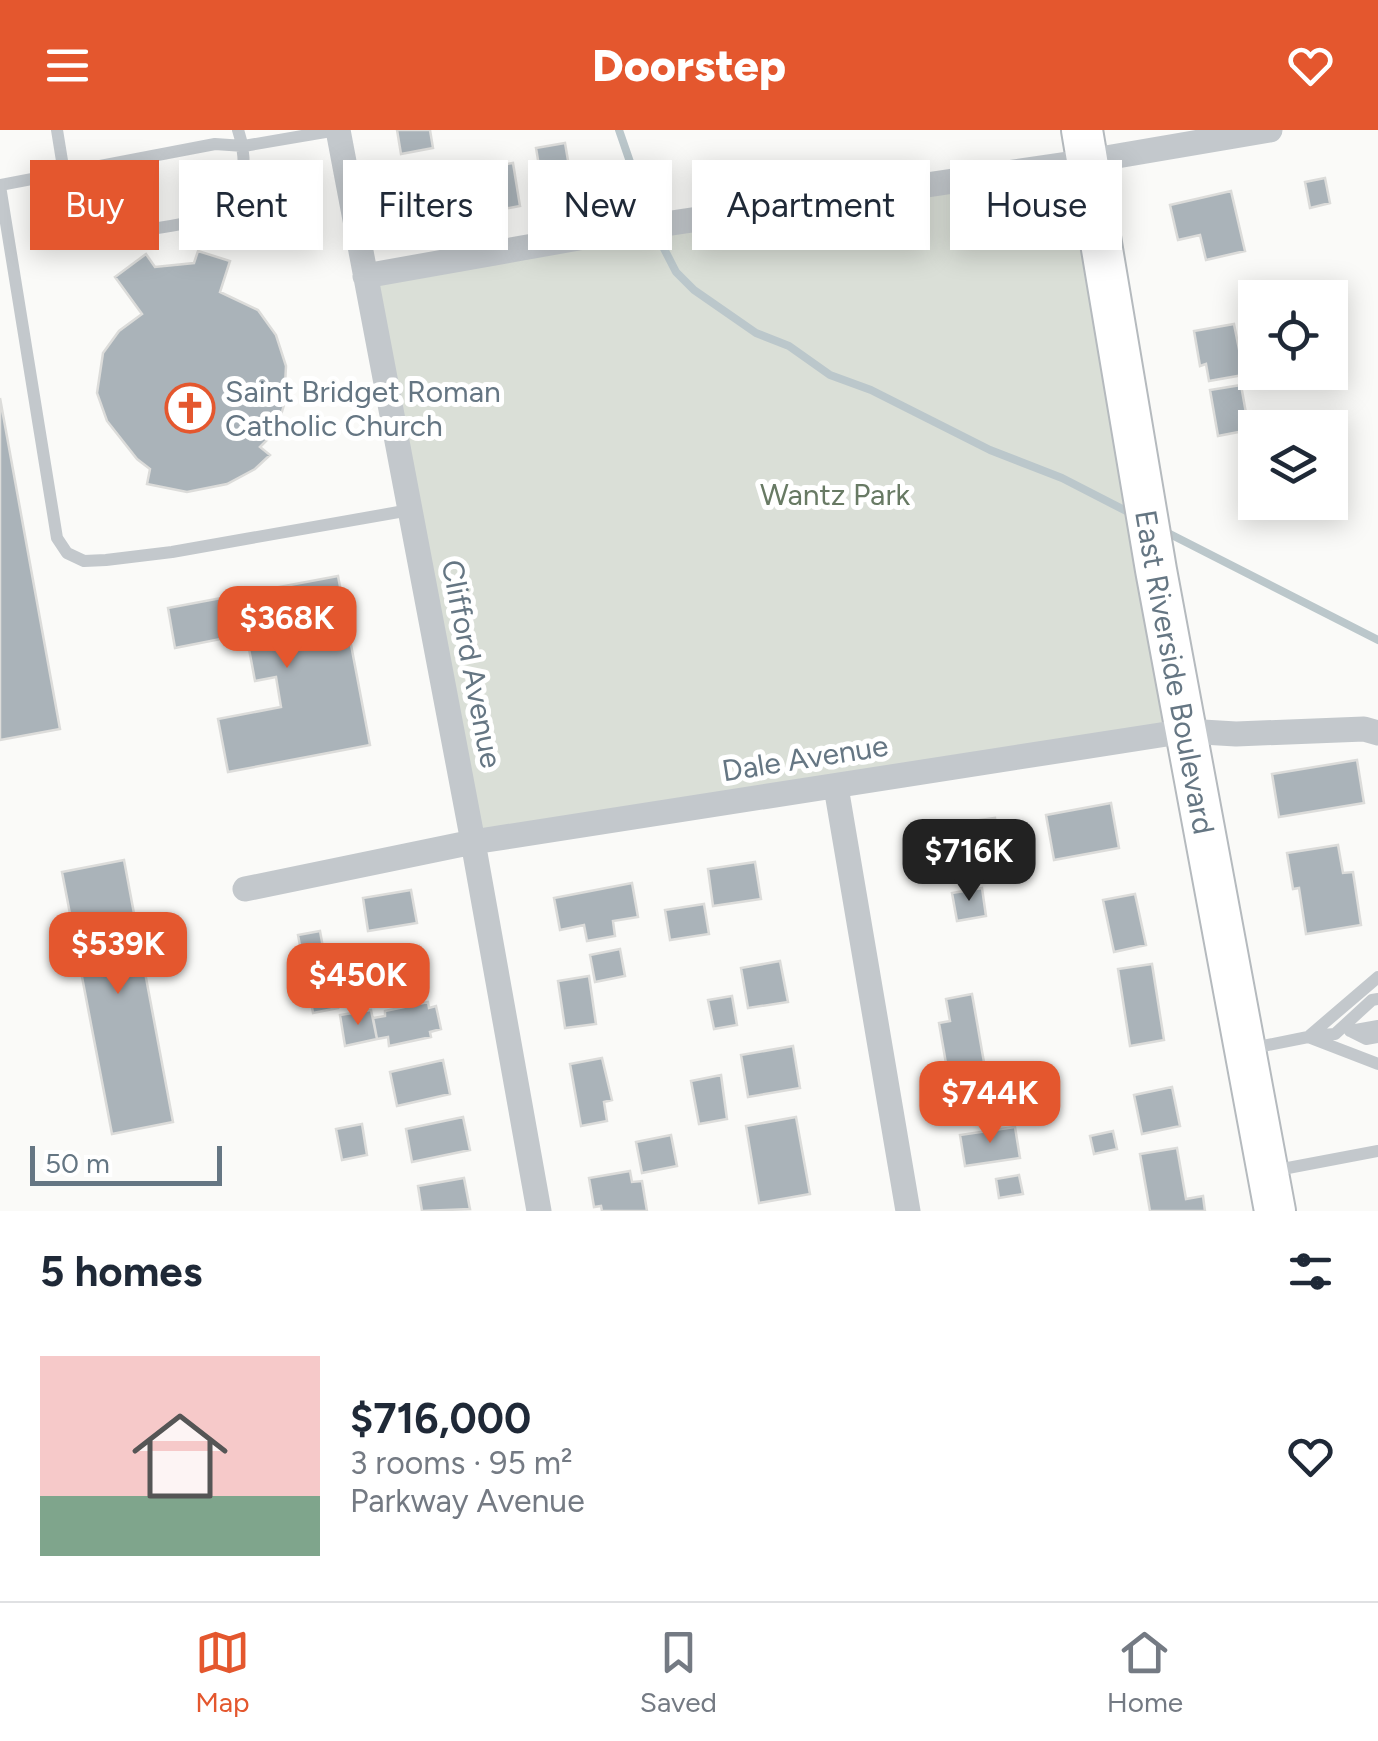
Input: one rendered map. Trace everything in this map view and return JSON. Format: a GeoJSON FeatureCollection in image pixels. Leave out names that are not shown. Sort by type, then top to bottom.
{"type":"FeatureCollection","features":[{"type":"Feature","properties":{"kind":"main road","name":"East Riverside Boulevard"},"geometry":{"type":"LineString","coordinates":[[1085,146],[1156,570],[1276,1211]]}},
{"type":"Feature","properties":{"kind":"street","name":"Clifford Avenue"},"geometry":{"type":"LineString","coordinates":[[338,130],[473,842],[538,1211]]}},
{"type":"Feature","properties":{"kind":"street"},"geometry":{"type":"LineString","coordinates":[[365,276],[688,221],[1085,146],[1270,130]]}},
{"type":"Feature","properties":{"kind":"street","name":"Dale Avenue"},"geometry":{"type":"LineString","coordinates":[[244,889],[473,842],[1186,731],[1378,732]]}},
{"type":"Feature","properties":{"kind":"street"},"geometry":{"type":"LineString","coordinates":[[836,787],[908,1211]]}},
{"type":"Feature","properties":{"kind":"lane"},"geometry":{"type":"LineString","coordinates":[[57,130],[62,160]]}},
{"type":"Feature","properties":{"kind":"lane"},"geometry":{"type":"LineString","coordinates":[[159,227],[212,218],[231,210],[240,194],[244,146],[238,130]]}},
{"type":"Feature","properties":{"kind":"lane"},"geometry":{"type":"LineString","coordinates":[[131,160],[214,144],[244,146],[338,130]]}},
{"type":"Feature","properties":{"kind":"lane"},"geometry":{"type":"LineString","coordinates":[[30,180],[0,186],[58,538],[67,553],[84,561],[172,552],[410,510]]}},
{"type":"Feature","properties":{"kind":"lane"},"geometry":{"type":"LineString","coordinates":[[1321,1035],[1378,977]]}},
{"type":"Feature","properties":{"kind":"lane"},"geometry":{"type":"LineString","coordinates":[[1321,1035],[1378,986]]}},
{"type":"Feature","properties":{"kind":"lane"},"geometry":{"type":"LineString","coordinates":[[1321,1035],[1378,999]]}},
{"type":"Feature","properties":{"kind":"lane"},"geometry":{"type":"LineString","coordinates":[[1350,1031],[1371,1011],[1378,1010]]}},
{"type":"Feature","properties":{"kind":"lane"},"geometry":{"type":"LineString","coordinates":[[1245,1050],[1378,1026]]}},
{"type":"Feature","properties":{"kind":"lane"},"geometry":{"type":"LineString","coordinates":[[1350,1031],[1366,1039],[1378,1037]]}},
{"type":"Feature","properties":{"kind":"lane"},"geometry":{"type":"LineString","coordinates":[[1321,1035],[1378,1064]]}},
{"type":"Feature","properties":{"kind":"lane"},"geometry":{"type":"LineString","coordinates":[[1268,1172],[1378,1151]]}},
{"type":"Feature","properties":{"kind":"green space","name":"Wantz Park"},"geometry":{"type":"Polygon","coordinates":[[[950,183],[950,250],[1103,250],[1186,731],[473,842],[365,276],[528,250],[672,250],[672,227],[692,224],[692,250],[930,250],[930,186],[950,183]]]}},
{"type":"Feature","properties":{"kind":"building"},"geometry":{"type":"Polygon","coordinates":[[[397,130],[430,130],[433,148],[401,154],[397,130]]]}},
{"type":"Feature","properties":{"kind":"building"},"geometry":{"type":"Polygon","coordinates":[[[565,143],[568,160],[538,160],[536,148],[565,143]]]}},
{"type":"Feature","properties":{"kind":"building"},"geometry":{"type":"Polygon","coordinates":[[[513,163],[520,206],[508,208],[508,164],[513,163]]]}},
{"type":"Feature","properties":{"kind":"building"},"geometry":{"type":"Polygon","coordinates":[[[1325,178],[1330,203],[1310,208],[1305,182],[1325,178]]]}},
{"type":"Feature","properties":{"kind":"building"},"geometry":{"type":"Polygon","coordinates":[[[1231,191],[1245,251],[1206,260],[1200,235],[1178,240],[1170,205],[1231,191]]]}},
{"type":"Feature","properties":{"kind":"building"},"geometry":{"type":"Polygon","coordinates":[[[198,251],[230,261],[220,292],[258,310],[276,335],[286,366],[284,405],[276,431],[260,447],[270,455],[255,469],[227,484],[187,492],[147,484],[150,469],[137,459],[107,421],[97,393],[103,353],[119,331],[142,314],[115,277],[146,254],[155,267],[194,263],[198,251]]]}},
{"type":"Feature","properties":{"kind":"building"},"geometry":{"type":"Polygon","coordinates":[[[1234,324],[1238,376],[1209,381],[1206,364],[1200,366],[1194,331],[1234,324]]]}},
{"type":"Feature","properties":{"kind":"building"},"geometry":{"type":"Polygon","coordinates":[[[1238,385],[1242,390],[1245,410],[1238,410],[1238,432],[1218,436],[1210,390],[1238,385]]]}},
{"type":"Feature","properties":{"kind":"building"},"geometry":{"type":"Polygon","coordinates":[[[0,398],[60,729],[0,740],[0,398]]]}},
{"type":"Feature","properties":{"kind":"building"},"geometry":{"type":"Polygon","coordinates":[[[338,576],[370,745],[228,772],[218,719],[281,707],[276,677],[255,681],[249,649],[269,645],[266,630],[175,648],[168,608],[338,576]]]}},
{"type":"Feature","properties":{"kind":"building"},"geometry":{"type":"Polygon","coordinates":[[[1357,760],[1364,803],[1279,817],[1272,774],[1357,760]]]}},
{"type":"Feature","properties":{"kind":"building"},"geometry":{"type":"Polygon","coordinates":[[[1111,803],[1119,848],[1054,860],[1046,815],[1111,803]]]}},
{"type":"Feature","properties":{"kind":"building"},"geometry":{"type":"Polygon","coordinates":[[[995,818],[999,847],[974,850],[977,870],[950,874],[948,858],[920,861],[915,829],[995,818]]]}},
{"type":"Feature","properties":{"kind":"building"},"geometry":{"type":"Polygon","coordinates":[[[1338,845],[1343,873],[1353,872],[1361,925],[1306,934],[1299,888],[1293,889],[1287,853],[1338,845]]]}},
{"type":"Feature","properties":{"kind":"building"},"geometry":{"type":"Polygon","coordinates":[[[124,860],[173,1122],[112,1134],[62,872],[124,860]]]}},
{"type":"Feature","properties":{"kind":"building"},"geometry":{"type":"Polygon","coordinates":[[[755,862],[761,899],[713,906],[708,869],[755,862]]]}},
{"type":"Feature","properties":{"kind":"building"},"geometry":{"type":"Polygon","coordinates":[[[632,883],[638,917],[613,921],[615,936],[587,941],[584,925],[560,930],[554,898],[632,883]]]}},
{"type":"Feature","properties":{"kind":"building"},"geometry":{"type":"Polygon","coordinates":[[[982,888],[986,916],[957,921],[952,893],[982,888]]]}},
{"type":"Feature","properties":{"kind":"building"},"geometry":{"type":"Polygon","coordinates":[[[411,890],[417,923],[368,931],[363,898],[411,890]]]}},
{"type":"Feature","properties":{"kind":"building"},"geometry":{"type":"Polygon","coordinates":[[[1135,894],[1146,945],[1114,952],[1103,900],[1135,894]]]}},
{"type":"Feature","properties":{"kind":"building"},"geometry":{"type":"Polygon","coordinates":[[[704,904],[709,934],[670,940],[665,910],[704,904]]]}},
{"type":"Feature","properties":{"kind":"building"},"geometry":{"type":"Polygon","coordinates":[[[320,931],[324,953],[302,956],[298,935],[320,931]]]}},
{"type":"Feature","properties":{"kind":"building"},"geometry":{"type":"Polygon","coordinates":[[[419,946],[426,979],[382,988],[375,955],[419,946]]]}},
{"type":"Feature","properties":{"kind":"building"},"geometry":{"type":"Polygon","coordinates":[[[620,949],[625,976],[595,982],[590,955],[620,949]]]}},
{"type":"Feature","properties":{"kind":"building"},"geometry":{"type":"Polygon","coordinates":[[[780,961],[788,1002],[748,1008],[741,968],[780,961]]]}},
{"type":"Feature","properties":{"kind":"building"},"geometry":{"type":"Polygon","coordinates":[[[1152,964],[1164,1040],[1130,1046],[1118,969],[1152,964]]]}},
{"type":"Feature","properties":{"kind":"building"},"geometry":{"type":"Polygon","coordinates":[[[589,976],[596,1024],[565,1028],[558,981],[589,976]]]}},
{"type":"Feature","properties":{"kind":"building"},"geometry":{"type":"Polygon","coordinates":[[[332,981],[338,1008],[313,1013],[308,986],[332,981]]]}},
{"type":"Feature","properties":{"kind":"building"},"geometry":{"type":"Polygon","coordinates":[[[972,994],[985,1068],[948,1075],[939,1023],[950,1021],[946,999],[972,994]]]}},
{"type":"Feature","properties":{"kind":"building"},"geometry":{"type":"Polygon","coordinates":[[[732,996],[737,1025],[714,1029],[708,1000],[732,996]]]}},
{"type":"Feature","properties":{"kind":"building"},"geometry":{"type":"Polygon","coordinates":[[[428,1002],[429,1008],[436,1006],[441,1029],[430,1032],[431,1037],[389,1046],[388,1037],[377,1039],[373,1018],[385,1016],[385,1011],[428,1002]]]}},
{"type":"Feature","properties":{"kind":"building"},"geometry":{"type":"Polygon","coordinates":[[[371,1010],[377,1039],[345,1046],[340,1015],[371,1010]]]}},
{"type":"Feature","properties":{"kind":"building"},"geometry":{"type":"Polygon","coordinates":[[[793,1046],[800,1088],[748,1097],[741,1055],[793,1046]]]}},
{"type":"Feature","properties":{"kind":"building"},"geometry":{"type":"Polygon","coordinates":[[[602,1058],[612,1100],[604,1102],[607,1121],[581,1126],[570,1064],[602,1058]]]}},
{"type":"Feature","properties":{"kind":"building"},"geometry":{"type":"Polygon","coordinates":[[[443,1060],[450,1094],[397,1106],[390,1072],[443,1060]]]}},
{"type":"Feature","properties":{"kind":"building"},"geometry":{"type":"Polygon","coordinates":[[[721,1075],[727,1119],[699,1124],[691,1081],[721,1075]]]}},
{"type":"Feature","properties":{"kind":"building"},"geometry":{"type":"Polygon","coordinates":[[[1172,1087],[1180,1126],[1142,1134],[1134,1095],[1172,1087]]]}},
{"type":"Feature","properties":{"kind":"building"},"geometry":{"type":"Polygon","coordinates":[[[999,1096],[1002,1116],[976,1120],[974,1099],[999,1096]]]}},
{"type":"Feature","properties":{"kind":"building"},"geometry":{"type":"Polygon","coordinates":[[[463,1117],[470,1150],[412,1162],[406,1129],[463,1117]]]}},
{"type":"Feature","properties":{"kind":"building"},"geometry":{"type":"Polygon","coordinates":[[[796,1117],[810,1194],[759,1203],[746,1126],[796,1117]]]}},
{"type":"Feature","properties":{"kind":"building"},"geometry":{"type":"Polygon","coordinates":[[[362,1124],[367,1155],[342,1160],[336,1129],[362,1124]]]}},
{"type":"Feature","properties":{"kind":"building"},"geometry":{"type":"Polygon","coordinates":[[[1015,1127],[1020,1158],[965,1166],[960,1135],[1015,1127]]]}},
{"type":"Feature","properties":{"kind":"building"},"geometry":{"type":"Polygon","coordinates":[[[1113,1131],[1117,1149],[1094,1154],[1090,1136],[1113,1131]]]}},
{"type":"Feature","properties":{"kind":"building"},"geometry":{"type":"Polygon","coordinates":[[[671,1135],[677,1166],[642,1173],[636,1142],[671,1135]]]}},
{"type":"Feature","properties":{"kind":"building"},"geometry":{"type":"Polygon","coordinates":[[[1177,1148],[1186,1199],[1203,1196],[1205,1211],[1150,1211],[1140,1154],[1177,1148]]]}},
{"type":"Feature","properties":{"kind":"building"},"geometry":{"type":"Polygon","coordinates":[[[630,1171],[632,1182],[642,1181],[647,1211],[602,1211],[601,1206],[594,1207],[589,1178],[630,1171]]]}},
{"type":"Feature","properties":{"kind":"building"},"geometry":{"type":"Polygon","coordinates":[[[1019,1175],[1023,1194],[999,1198],[996,1179],[1019,1175]]]}},
{"type":"Feature","properties":{"kind":"building"},"geometry":{"type":"Polygon","coordinates":[[[464,1178],[470,1209],[422,1211],[418,1186],[464,1178]]]}},
{"type":"Feature","properties":{"kind":"waterway"},"geometry":{"type":"LineString","coordinates":[[619,130],[629,160]]}},
{"type":"Feature","properties":{"kind":"waterway"},"geometry":{"type":"LineString","coordinates":[[665,250],[676,272],[694,290],[756,333],[789,346],[830,375],[871,390],[990,450],[1062,478],[1134,515]]}},
{"type":"Feature","properties":{"kind":"waterway"},"geometry":{"type":"LineString","coordinates":[[1164,531],[1378,640]]}},
{"type":"Feature","properties":{"kind":"place","name":"Saint Bridget Roman Catholic Church"},"geometry":{"type":"Point","coordinates":[190,408]}}]}
